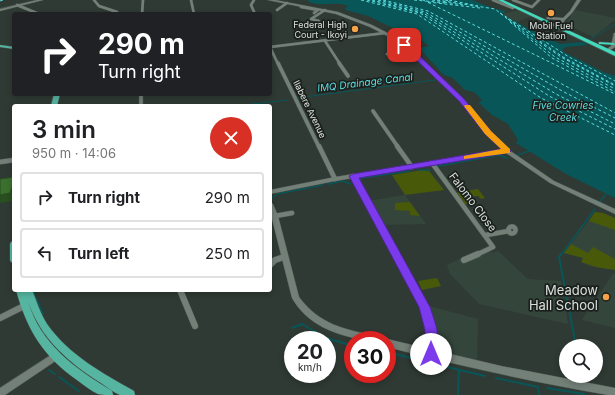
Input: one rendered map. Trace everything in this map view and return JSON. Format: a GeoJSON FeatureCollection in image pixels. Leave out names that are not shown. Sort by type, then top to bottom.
{"type":"FeatureCollection","features":[{"type":"Feature","properties":{"kind":"highway"},"geometry":{"type":"LineString","coordinates":[[500,0],[613,50]]}},
{"type":"Feature","properties":{"kind":"highway"},"geometry":{"type":"LineString","coordinates":[[507,0],[564,25],[581,35]]}},
{"type":"Feature","properties":{"kind":"highway"},"geometry":{"type":"LineString","coordinates":[[597,42],[613,50]]}},
{"type":"Feature","properties":{"kind":"main road"},"geometry":{"type":"LineString","coordinates":[[0,46],[12,47]]}},
{"type":"Feature","properties":{"kind":"main road"},"geometry":{"type":"LineString","coordinates":[[20,292],[30,320],[54,357],[108,395]]}},
{"type":"Feature","properties":{"kind":"main road"},"geometry":{"type":"LineString","coordinates":[[29,292],[34,309],[55,342],[83,365],[130,395]]}},
{"type":"Feature","properties":{"kind":"street"},"geometry":{"type":"LineString","coordinates":[[0,10],[41,0]]}},
{"type":"Feature","properties":{"kind":"street"},"geometry":{"type":"LineString","coordinates":[[94,0],[96,5],[115,10],[117,12]]}},
{"type":"Feature","properties":{"kind":"street"},"geometry":{"type":"LineString","coordinates":[[142,12],[143,0]]}},
{"type":"Feature","properties":{"kind":"street"},"geometry":{"type":"LineString","coordinates":[[191,0],[194,12]]}},
{"type":"Feature","properties":{"kind":"street"},"geometry":{"type":"LineString","coordinates":[[254,0],[251,5],[254,12]]}},
{"type":"Feature","properties":{"kind":"street"},"geometry":{"type":"LineString","coordinates":[[270,0],[303,5],[358,20],[398,40],[461,99],[488,133],[507,151],[552,182],[615,212]]}},
{"type":"Feature","properties":{"kind":"street"},"geometry":{"type":"LineString","coordinates":[[493,0],[513,8]]}},
{"type":"Feature","properties":{"kind":"street"},"geometry":{"type":"LineString","coordinates":[[513,0],[528,6],[534,6]]}},
{"type":"Feature","properties":{"kind":"street"},"geometry":{"type":"LineString","coordinates":[[534,6],[539,0]]}},
{"type":"Feature","properties":{"kind":"street"},"geometry":{"type":"LineString","coordinates":[[564,25],[561,22],[579,0]]}},
{"type":"Feature","properties":{"kind":"street"},"geometry":{"type":"LineString","coordinates":[[277,10],[287,3]]}},
{"type":"Feature","properties":{"kind":"street"},"geometry":{"type":"LineString","coordinates":[[17,5],[34,12]]}},
{"type":"Feature","properties":{"kind":"street"},"geometry":{"type":"LineString","coordinates":[[303,5],[300,7],[318,10],[314,13]]}},
{"type":"Feature","properties":{"kind":"street"},"geometry":{"type":"LineString","coordinates":[[534,6],[535,10]]}},
{"type":"Feature","properties":{"kind":"street"},"geometry":{"type":"LineString","coordinates":[[318,21],[311,19],[325,10]]}},
{"type":"Feature","properties":{"kind":"street"},"geometry":{"type":"LineString","coordinates":[[548,18],[564,19]]}},
{"type":"Feature","properties":{"kind":"street"},"geometry":{"type":"LineString","coordinates":[[272,47],[385,33]]}},
{"type":"Feature","properties":{"kind":"street"},"geometry":{"type":"LineString","coordinates":[[613,50],[615,34]]}},
{"type":"Feature","properties":{"kind":"street"},"geometry":{"type":"LineString","coordinates":[[325,41],[348,76]]}},
{"type":"Feature","properties":{"kind":"street","name":"Ilabere Avenue"},"geometry":{"type":"LineString","coordinates":[[272,51],[335,179]]}},
{"type":"Feature","properties":{"kind":"street"},"geometry":{"type":"LineString","coordinates":[[387,54],[411,51]]}},
{"type":"Feature","properties":{"kind":"street"},"geometry":{"type":"LineString","coordinates":[[373,111],[412,167]]}},
{"type":"Feature","properties":{"kind":"street"},"geometry":{"type":"LineString","coordinates":[[272,192],[335,179],[507,151]]}},
{"type":"Feature","properties":{"kind":"street"},"geometry":{"type":"LineString","coordinates":[[0,162],[12,160]]}},
{"type":"Feature","properties":{"kind":"street","name":"Falomo Close"},"geometry":{"type":"LineString","coordinates":[[432,163],[486,235],[493,247],[464,260]]}},
{"type":"Feature","properties":{"kind":"street"},"geometry":{"type":"LineString","coordinates":[[353,176],[424,307],[431,330],[431,354]]}},
{"type":"Feature","properties":{"kind":"street"},"geometry":{"type":"LineString","coordinates":[[272,209],[296,298],[305,312],[316,320],[334,329],[344,332]]}},
{"type":"Feature","properties":{"kind":"street"},"geometry":{"type":"LineString","coordinates":[[275,216],[292,212]]}},
{"type":"Feature","properties":{"kind":"street"},"geometry":{"type":"LineString","coordinates":[[486,235],[509,231]]}},
{"type":"Feature","properties":{"kind":"street"},"geometry":{"type":"LineString","coordinates":[[272,262],[284,257]]}},
{"type":"Feature","properties":{"kind":"street"},"geometry":{"type":"LineString","coordinates":[[181,292],[194,326]]}},
{"type":"Feature","properties":{"kind":"street"},"geometry":{"type":"LineString","coordinates":[[0,318],[24,306]]}},
{"type":"Feature","properties":{"kind":"street"},"geometry":{"type":"LineString","coordinates":[[396,345],[538,379],[615,392]]}},
{"type":"Feature","properties":{"kind":"street"},"geometry":{"type":"LineString","coordinates":[[0,393],[54,357]]}},
{"type":"Feature","properties":{"kind":"shaded area"},"geometry":{"type":"Polygon","coordinates":[[[519,10],[533,16],[516,22],[502,14],[519,10]]]}},
{"type":"Feature","properties":{"kind":"shaded area"},"geometry":{"type":"Polygon","coordinates":[[[575,10],[615,18],[615,20],[593,37],[566,24],[575,10]]]}},
{"type":"Feature","properties":{"kind":"shaded area"},"geometry":{"type":"Polygon","coordinates":[[[405,195],[426,224],[381,225],[368,201],[405,195]]]}},
{"type":"Feature","properties":{"kind":"shaded area"},"geometry":{"type":"Polygon","coordinates":[[[595,212],[603,213],[615,218],[615,270],[590,266],[581,262],[583,258],[564,253],[595,212]]]}},
{"type":"Feature","properties":{"kind":"shaded area"},"geometry":{"type":"Polygon","coordinates":[[[484,248],[492,253],[498,251],[528,279],[561,281],[568,324],[479,304],[450,274],[447,265],[484,248]]]}},
{"type":"Feature","properties":{"kind":"shaded area","name":"Meadow Hall School"},"geometry":{"type":"Polygon","coordinates":[[[613,274],[615,274],[615,328],[582,320],[613,274]]]}},
{"type":"Feature","properties":{"kind":"shaded area"},"geometry":{"type":"Polygon","coordinates":[[[425,305],[478,319],[477,364],[440,356],[434,349],[434,325],[432,324],[425,305]]]}},
{"type":"Feature","properties":{"kind":"green space"},"geometry":{"type":"Polygon","coordinates":[[[423,170],[429,171],[444,190],[405,195],[392,175],[423,170]]]}},
{"type":"Feature","properties":{"kind":"green space"},"geometry":{"type":"Polygon","coordinates":[[[478,189],[485,198],[481,199],[478,196],[469,197],[473,203],[463,205],[454,193],[478,189]]]}},
{"type":"Feature","properties":{"kind":"green space"},"geometry":{"type":"Polygon","coordinates":[[[410,202],[420,216],[410,215],[410,211],[395,210],[395,203],[410,202]]]}},
{"type":"Feature","properties":{"kind":"green space"},"geometry":{"type":"Polygon","coordinates":[[[595,212],[603,213],[615,218],[615,230],[589,221],[595,212]]]}},
{"type":"Feature","properties":{"kind":"green space"},"geometry":{"type":"Polygon","coordinates":[[[571,244],[588,253],[593,247],[615,259],[615,270],[596,267],[581,262],[583,258],[564,253],[571,244]]]}},
{"type":"Feature","properties":{"kind":"green space"},"geometry":{"type":"Polygon","coordinates":[[[437,278],[441,286],[422,290],[418,281],[437,278]]]}},
{"type":"Feature","properties":{"kind":"water","name":"Five Cowries Creek"},"geometry":{"type":"Polygon","coordinates":[[[307,0],[472,0],[495,9],[507,11],[501,14],[533,31],[541,32],[537,33],[560,44],[582,42],[588,45],[565,47],[562,51],[603,72],[615,76],[615,198],[566,174],[516,143],[518,140],[508,124],[492,115],[478,102],[483,101],[474,92],[465,90],[453,78],[444,75],[419,48],[429,46],[406,29],[399,31],[368,16],[346,10],[345,8],[348,6],[343,4],[316,4],[307,0]]]}},
{"type":"Feature","properties":{"kind":"building"},"geometry":{"type":"Polygon","coordinates":[[[12,177],[12,188],[10,193],[0,195],[0,179],[12,177]]]}},
{"type":"Feature","properties":{"kind":"waterway"},"geometry":{"type":"LineString","coordinates":[[584,43],[615,24]]}},
{"type":"Feature","properties":{"kind":"waterway","name":"IMQ Drainage Canal"},"geometry":{"type":"LineString","coordinates":[[296,98],[435,80]]}},
{"type":"Feature","properties":{"kind":"waterway","name":"IMQ Drainage Canal"},"geometry":{"type":"LineString","coordinates":[[252,104],[287,100]]}},
{"type":"Feature","properties":{"kind":"waterway"},"geometry":{"type":"LineString","coordinates":[[515,156],[529,151]]}},
{"type":"Feature","properties":{"kind":"waterway"},"geometry":{"type":"LineString","coordinates":[[437,168],[439,166],[499,155],[507,158]]}},
{"type":"Feature","properties":{"kind":"waterway"},"geometry":{"type":"LineString","coordinates":[[418,170],[430,170]]}},
{"type":"Feature","properties":{"kind":"waterway"},"geometry":{"type":"LineString","coordinates":[[359,183],[362,178],[410,171]]}},
{"type":"Feature","properties":{"kind":"waterway"},"geometry":{"type":"LineString","coordinates":[[328,184],[343,181],[351,184]]}},
{"type":"Feature","properties":{"kind":"waterway"},"geometry":{"type":"LineString","coordinates":[[272,198],[277,194],[323,185]]}},
{"type":"Feature","properties":{"kind":"waterway"},"geometry":{"type":"LineString","coordinates":[[599,203],[606,194]]}},
{"type":"Feature","properties":{"kind":"waterway"},"geometry":{"type":"LineString","coordinates":[[561,255],[595,209]]}},
{"type":"Feature","properties":{"kind":"waterway"},"geometry":{"type":"LineString","coordinates":[[561,254],[559,257],[575,339]]}},
{"type":"Feature","properties":{"kind":"waterway"},"geometry":{"type":"LineString","coordinates":[[33,292],[43,314]]}},
{"type":"Feature","properties":{"kind":"waterway"},"geometry":{"type":"LineString","coordinates":[[292,328],[302,324],[326,338],[344,343]]}},
{"type":"Feature","properties":{"kind":"waterway"},"geometry":{"type":"LineString","coordinates":[[396,354],[428,362]]}},
{"type":"Feature","properties":{"kind":"waterway"},"geometry":{"type":"LineString","coordinates":[[439,365],[485,376]]}},
{"type":"Feature","properties":{"kind":"waterway"},"geometry":{"type":"LineString","coordinates":[[49,370],[55,374]]}},
{"type":"Feature","properties":{"kind":"waterway"},"geometry":{"type":"LineString","coordinates":[[458,395],[459,370]]}},
{"type":"Feature","properties":{"kind":"waterway"},"geometry":{"type":"LineString","coordinates":[[59,377],[79,391]]}},
{"type":"Feature","properties":{"kind":"waterway"},"geometry":{"type":"LineString","coordinates":[[496,378],[538,387],[539,395]]}},
{"type":"Feature","properties":{"kind":"waterway"},"geometry":{"type":"LineString","coordinates":[[547,388],[584,394]]}},
{"type":"Feature","properties":{"kind":"ferry route"},"geometry":{"type":"LineString","coordinates":[[361,0],[417,14],[541,98],[615,135]]}},
{"type":"Feature","properties":{"kind":"ferry route"},"geometry":{"type":"LineString","coordinates":[[367,0],[420,13],[549,96],[615,129]]}},
{"type":"Feature","properties":{"kind":"ferry route"},"geometry":{"type":"LineString","coordinates":[[372,0],[423,13],[556,94],[615,124]]}},
{"type":"Feature","properties":{"kind":"ferry route"},"geometry":{"type":"LineString","coordinates":[[378,0],[425,12],[564,92],[615,118]]}},
{"type":"Feature","properties":{"kind":"ferry route"},"geometry":{"type":"LineString","coordinates":[[383,0],[428,11],[615,113]]}},
{"type":"Feature","properties":{"kind":"ferry route"},"geometry":{"type":"LineString","coordinates":[[414,0],[425,1]]}},
{"type":"Feature","properties":{"kind":"ferry route"},"geometry":{"type":"LineString","coordinates":[[423,0],[615,94]]}},
{"type":"Feature","properties":{"kind":"ferry route"},"geometry":{"type":"LineString","coordinates":[[432,0],[445,2]]}},
{"type":"Feature","properties":{"kind":"ferry route"},"geometry":{"type":"LineString","coordinates":[[437,0],[495,9],[500,13]]}},
{"type":"Feature","properties":{"kind":"ferry route"},"geometry":{"type":"LineString","coordinates":[[445,0],[450,1]]}},
{"type":"Feature","properties":{"kind":"ferry route"},"geometry":{"type":"LineString","coordinates":[[449,0],[478,6]]}},
{"type":"Feature","properties":{"kind":"ferry route"},"geometry":{"type":"LineString","coordinates":[[426,1],[445,3]]}},
{"type":"Feature","properties":{"kind":"ferry route"},"geometry":{"type":"LineString","coordinates":[[428,2],[480,8]]}},
{"type":"Feature","properties":{"kind":"ferry route"},"geometry":{"type":"LineString","coordinates":[[444,2],[463,5]]}},
{"type":"Feature","properties":{"kind":"ferry route"},"geometry":{"type":"LineString","coordinates":[[500,13],[569,57],[615,81]]}},
{"type":"Feature","properties":{"kind":"ferry route"},"geometry":{"type":"LineString","coordinates":[[500,13],[555,57],[615,89]]}},
{"type":"Feature","properties":{"kind":"ferry route"},"geometry":{"type":"LineString","coordinates":[[508,19],[563,57],[615,85]]}},
{"type":"Feature","properties":{"kind":"ferry route"},"geometry":{"type":"LineString","coordinates":[[510,22],[552,58],[615,92]]}},
{"type":"Feature","properties":{"kind":"ferry route"},"geometry":{"type":"LineString","coordinates":[[535,39],[561,57],[615,86]]}},
{"type":"Feature","properties":{"kind":"slow traffic"},"geometry":{"type":"LineString","coordinates":[[467,106],[488,133],[507,151],[467,157]]}},
{"type":"Feature","properties":{"kind":"place","name":"Mobil Fuel Station"},"geometry":{"type":"Point","coordinates":[551,13]}},
{"type":"Feature","properties":{"kind":"place","name":"Federal High Court - Ikoyi"},"geometry":{"type":"Point","coordinates":[355,29]}},
{"type":"Feature","properties":{"kind":"place","name":"Meadow Hall School"},"geometry":{"type":"Point","coordinates":[606,297]}},
{"type":"Feature","properties":{"kind":"route"},"geometry":{"type":"LineString","coordinates":[[404,45],[461,99],[488,133],[507,151],[353,176],[430,320],[431,354]]}}]}
